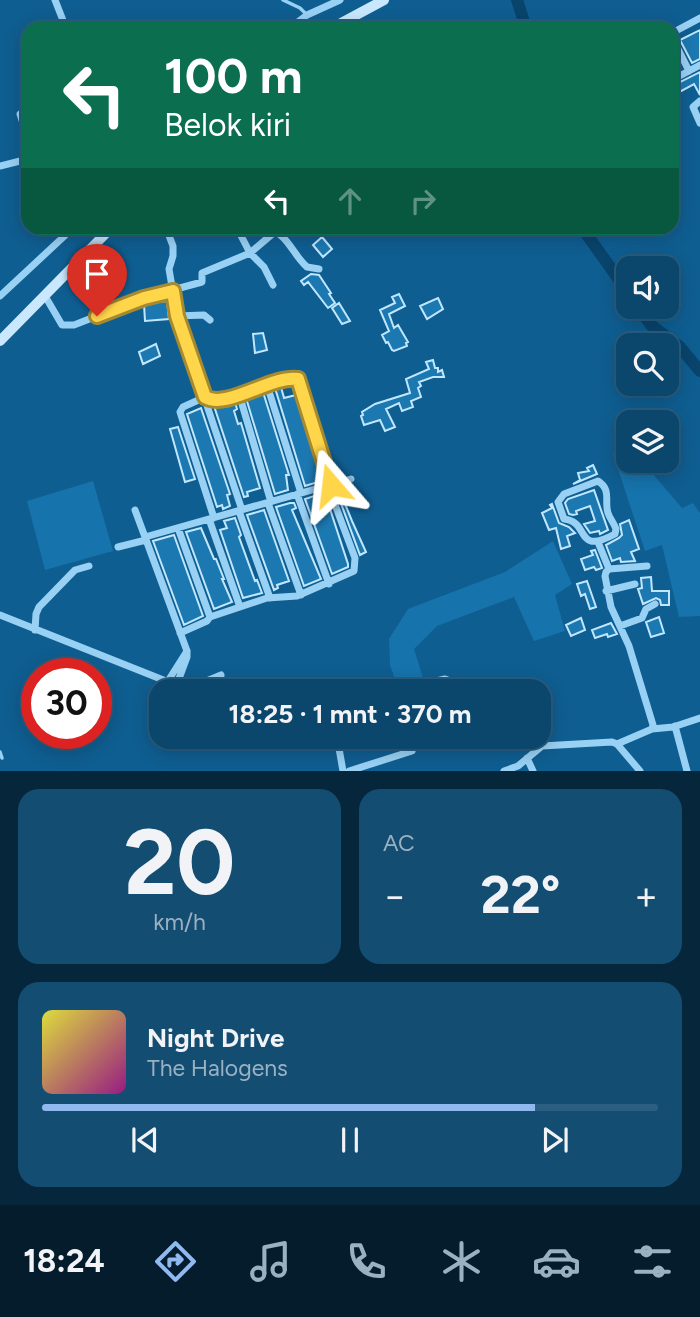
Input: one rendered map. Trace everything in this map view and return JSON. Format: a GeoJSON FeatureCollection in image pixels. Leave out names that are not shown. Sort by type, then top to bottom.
{"type":"FeatureCollection","features":[{"type":"Feature","properties":{"kind":"street"},"geometry":{"type":"LineString","coordinates":[[55,0],[63,21]]}},
{"type":"Feature","properties":{"kind":"street"},"geometry":{"type":"LineString","coordinates":[[299,21],[340,0]]}},
{"type":"Feature","properties":{"kind":"street"},"geometry":{"type":"LineString","coordinates":[[345,21],[384,0]]}},
{"type":"Feature","properties":{"kind":"street"},"geometry":{"type":"LineString","coordinates":[[679,31],[700,19]]}},
{"type":"Feature","properties":{"kind":"street"},"geometry":{"type":"LineString","coordinates":[[679,50],[689,71]]}},
{"type":"Feature","properties":{"kind":"street"},"geometry":{"type":"LineString","coordinates":[[679,76],[700,65]]}},
{"type":"Feature","properties":{"kind":"street"},"geometry":{"type":"LineString","coordinates":[[700,101],[693,107],[700,123]]}},
{"type":"Feature","properties":{"kind":"street"},"geometry":{"type":"LineString","coordinates":[[0,166],[21,161]]}},
{"type":"Feature","properties":{"kind":"street"},"geometry":{"type":"LineString","coordinates":[[0,296],[65,235]]}},
{"type":"Feature","properties":{"kind":"street"},"geometry":{"type":"LineString","coordinates":[[0,341],[104,235]]}},
{"type":"Feature","properties":{"kind":"street"},"geometry":{"type":"LineString","coordinates":[[169,235],[173,246],[169,269],[177,316],[270,598]]}},
{"type":"Feature","properties":{"kind":"street"},"geometry":{"type":"LineString","coordinates":[[241,235],[250,253],[264,267],[274,285]]}},
{"type":"Feature","properties":{"kind":"street"},"geometry":{"type":"LineString","coordinates":[[45,296],[59,321],[65,326],[74,325],[144,298],[202,282],[204,272],[250,253],[271,235]]}},
{"type":"Feature","properties":{"kind":"street"},"geometry":{"type":"LineString","coordinates":[[282,235],[307,267],[319,269]]}},
{"type":"Feature","properties":{"kind":"street"},"geometry":{"type":"LineString","coordinates":[[177,316],[204,315],[211,320]]}},
{"type":"Feature","properties":{"kind":"street"},"geometry":{"type":"LineString","coordinates":[[180,633],[211,617],[270,598],[301,595],[354,572],[356,565],[329,485],[300,382],[295,378],[218,401],[205,397],[189,404],[180,412],[240,607]]}},
{"type":"Feature","properties":{"kind":"street"},"geometry":{"type":"LineString","coordinates":[[267,385],[329,584]]}},
{"type":"Feature","properties":{"kind":"street"},"geometry":{"type":"LineString","coordinates":[[239,394],[270,502],[301,595]]}},
{"type":"Feature","properties":{"kind":"street"},"geometry":{"type":"LineString","coordinates":[[118,547],[351,479]]}},
{"type":"Feature","properties":{"kind":"street"},"geometry":{"type":"LineString","coordinates":[[598,481],[607,492],[607,508],[616,529],[615,534],[598,542],[589,541],[582,536],[572,520],[564,519],[558,502],[564,494],[598,481]]}},
{"type":"Feature","properties":{"kind":"street"},"geometry":{"type":"LineString","coordinates":[[135,510],[187,651],[179,679]]}},
{"type":"Feature","properties":{"kind":"street"},"geometry":{"type":"LineString","coordinates":[[178,528],[211,617]]}},
{"type":"Feature","properties":{"kind":"street"},"geometry":{"type":"LineString","coordinates":[[598,542],[610,569]]}},
{"type":"Feature","properties":{"kind":"street"},"geometry":{"type":"LineString","coordinates":[[35,630],[39,607],[75,570],[89,566]]}},
{"type":"Feature","properties":{"kind":"street"},"geometry":{"type":"LineString","coordinates":[[647,566],[610,569],[605,576],[606,590],[615,619],[629,646],[651,716],[652,729]]}},
{"type":"Feature","properties":{"kind":"street"},"geometry":{"type":"LineString","coordinates":[[606,590],[635,584]]}},
{"type":"Feature","properties":{"kind":"street"},"geometry":{"type":"LineString","coordinates":[[620,626],[642,618],[646,609],[655,604]]}},
{"type":"Feature","properties":{"kind":"street"},"geometry":{"type":"LineString","coordinates":[[0,615],[163,679]]}},
{"type":"Feature","properties":{"kind":"street"},"geometry":{"type":"LineString","coordinates":[[169,679],[187,651]]}},
{"type":"Feature","properties":{"kind":"street"},"geometry":{"type":"LineString","coordinates":[[212,679],[221,675]]}},
{"type":"Feature","properties":{"kind":"street"},"geometry":{"type":"LineString","coordinates":[[617,744],[652,729],[675,726],[700,718]]}},
{"type":"Feature","properties":{"kind":"street"},"geometry":{"type":"LineString","coordinates":[[675,726],[687,771]]}},
{"type":"Feature","properties":{"kind":"street"},"geometry":{"type":"LineString","coordinates":[[551,745],[612,742],[617,744],[640,771]]}},
{"type":"Feature","properties":{"kind":"street"},"geometry":{"type":"LineString","coordinates":[[339,749],[343,771]]}},
{"type":"Feature","properties":{"kind":"street"},"geometry":{"type":"LineString","coordinates":[[504,771],[513,769],[538,749]]}},
{"type":"Feature","properties":{"kind":"street"},"geometry":{"type":"LineString","coordinates":[[349,771],[412,751]]}},
{"type":"Feature","properties":{"kind":"street"},"geometry":{"type":"LineString","coordinates":[[527,758],[533,771]]}},
{"type":"Feature","properties":{"kind":"lane"},"geometry":{"type":"LineString","coordinates":[[283,0],[300,8],[307,15]]}},
{"type":"Feature","properties":{"kind":"lane"},"geometry":{"type":"LineString","coordinates":[[0,752],[2,758]]}},
{"type":"Feature","properties":{"kind":"shaded area"},"geometry":{"type":"Polygon","coordinates":[[[619,473],[652,473],[682,508],[693,503],[700,513],[700,616],[679,617],[662,545],[645,551],[619,473]]]}},
{"type":"Feature","properties":{"kind":"shaded area"},"geometry":{"type":"Polygon","coordinates":[[[93,481],[113,551],[45,570],[27,501],[93,481]]]}},
{"type":"Feature","properties":{"kind":"shaded area"},"geometry":{"type":"Polygon","coordinates":[[[553,541],[572,584],[555,595],[565,631],[534,641],[514,597],[437,626],[414,649],[423,679],[395,679],[390,665],[389,639],[408,609],[505,572],[553,541]]]}},
{"type":"Feature","properties":{"kind":"building"},"geometry":{"type":"Polygon","coordinates":[[[700,30],[700,59],[692,63],[680,40],[700,30]]]}},
{"type":"Feature","properties":{"kind":"building"},"geometry":{"type":"Polygon","coordinates":[[[700,72],[700,95],[694,84],[679,92],[679,82],[700,72]]]}},
{"type":"Feature","properties":{"kind":"building"},"geometry":{"type":"Polygon","coordinates":[[[322,237],[332,249],[323,257],[313,245],[322,237]]]}},
{"type":"Feature","properties":{"kind":"building"},"geometry":{"type":"Polygon","coordinates":[[[311,274],[319,275],[331,293],[329,294],[335,303],[328,308],[308,282],[304,285],[301,281],[311,274]]]}},
{"type":"Feature","properties":{"kind":"building"},"geometry":{"type":"Polygon","coordinates":[[[399,294],[405,306],[389,314],[394,328],[398,325],[408,342],[407,346],[394,351],[382,335],[389,331],[380,310],[395,303],[392,297],[399,294]]]}},
{"type":"Feature","properties":{"kind":"building"},"geometry":{"type":"Polygon","coordinates":[[[438,298],[443,309],[427,319],[420,306],[438,298]]]}},
{"type":"Feature","properties":{"kind":"building"},"geometry":{"type":"Polygon","coordinates":[[[167,301],[169,319],[145,321],[144,304],[167,301]]]}},
{"type":"Feature","properties":{"kind":"building"},"geometry":{"type":"Polygon","coordinates":[[[339,303],[350,321],[342,324],[332,308],[339,303]]]}},
{"type":"Feature","properties":{"kind":"building"},"geometry":{"type":"Polygon","coordinates":[[[263,333],[267,350],[255,353],[253,334],[263,333]]]}},
{"type":"Feature","properties":{"kind":"building"},"geometry":{"type":"Polygon","coordinates":[[[156,344],[160,356],[143,364],[139,352],[156,344]]]}},
{"type":"Feature","properties":{"kind":"building"},"geometry":{"type":"Polygon","coordinates":[[[433,360],[435,368],[438,368],[438,372],[442,370],[444,377],[433,377],[419,382],[421,397],[411,401],[413,407],[402,411],[399,403],[386,409],[395,427],[385,431],[380,420],[364,425],[362,412],[375,404],[410,393],[406,379],[429,369],[426,362],[433,360]]]}},
{"type":"Feature","properties":{"kind":"building"},"geometry":{"type":"Polygon","coordinates":[[[281,387],[284,398],[296,395],[314,448],[321,481],[305,486],[275,388],[281,387]]]}},
{"type":"Feature","properties":{"kind":"building"},"geometry":{"type":"Polygon","coordinates":[[[263,392],[289,475],[286,475],[288,490],[275,494],[246,398],[263,392]]]}},
{"type":"Feature","properties":{"kind":"building"},"geometry":{"type":"Polygon","coordinates":[[[235,402],[237,409],[234,411],[238,424],[241,423],[260,488],[247,492],[248,496],[244,497],[214,406],[220,407],[235,402]]]}},
{"type":"Feature","properties":{"kind":"building"},"geometry":{"type":"Polygon","coordinates":[[[201,408],[230,494],[227,495],[230,506],[223,509],[222,505],[217,507],[187,414],[201,408]]]}},
{"type":"Feature","properties":{"kind":"building"},"geometry":{"type":"Polygon","coordinates":[[[178,427],[195,479],[185,482],[170,429],[178,427]]]}},
{"type":"Feature","properties":{"kind":"building"},"geometry":{"type":"Polygon","coordinates":[[[593,465],[597,474],[573,484],[580,480],[578,473],[589,471],[587,468],[593,465]]]}},
{"type":"Feature","properties":{"kind":"building"},"geometry":{"type":"Polygon","coordinates":[[[339,489],[366,552],[360,555],[336,490],[339,489]]]}},
{"type":"Feature","properties":{"kind":"building"},"geometry":{"type":"Polygon","coordinates":[[[594,490],[608,530],[600,534],[599,531],[590,533],[584,524],[595,521],[590,506],[576,511],[577,514],[573,515],[569,514],[565,503],[568,499],[594,490]]]}},
{"type":"Feature","properties":{"kind":"building"},"geometry":{"type":"Polygon","coordinates":[[[320,494],[326,510],[330,509],[348,564],[348,567],[332,574],[305,499],[320,494]]]}},
{"type":"Feature","properties":{"kind":"building"},"geometry":{"type":"Polygon","coordinates":[[[294,503],[296,508],[292,510],[321,579],[304,586],[276,507],[294,503]]]}},
{"type":"Feature","properties":{"kind":"building"},"geometry":{"type":"Polygon","coordinates":[[[552,504],[559,523],[575,533],[567,536],[570,546],[561,549],[556,528],[549,530],[542,513],[552,508],[552,504]]]}},
{"type":"Feature","properties":{"kind":"building"},"geometry":{"type":"Polygon","coordinates":[[[264,510],[289,581],[277,585],[278,588],[274,590],[247,515],[264,510]]]}},
{"type":"Feature","properties":{"kind":"building"},"geometry":{"type":"Polygon","coordinates":[[[235,518],[241,535],[239,537],[262,593],[243,598],[220,530],[227,528],[224,521],[235,518]]]}},
{"type":"Feature","properties":{"kind":"building"},"geometry":{"type":"Polygon","coordinates":[[[629,520],[639,549],[631,552],[635,561],[621,562],[620,558],[612,561],[606,545],[622,535],[620,524],[629,520]]]}},
{"type":"Feature","properties":{"kind":"building"},"geometry":{"type":"Polygon","coordinates":[[[201,528],[232,602],[214,609],[186,532],[201,528]]]}},
{"type":"Feature","properties":{"kind":"building"},"geometry":{"type":"Polygon","coordinates":[[[174,535],[203,616],[184,625],[153,541],[174,535]]]}},
{"type":"Feature","properties":{"kind":"building"},"geometry":{"type":"Polygon","coordinates":[[[595,550],[602,568],[585,570],[581,559],[593,555],[591,551],[595,550]]]}},
{"type":"Feature","properties":{"kind":"building"},"geometry":{"type":"Polygon","coordinates":[[[651,577],[652,591],[669,591],[669,605],[661,605],[656,598],[643,604],[638,589],[642,588],[641,578],[651,577]]]}},
{"type":"Feature","properties":{"kind":"building"},"geometry":{"type":"Polygon","coordinates":[[[587,581],[596,607],[590,609],[585,594],[581,596],[577,584],[587,581]]]}},
{"type":"Feature","properties":{"kind":"building"},"geometry":{"type":"Polygon","coordinates":[[[659,617],[664,633],[651,637],[646,622],[659,617]]]}},
{"type":"Feature","properties":{"kind":"building"},"geometry":{"type":"Polygon","coordinates":[[[581,618],[585,630],[571,636],[566,625],[581,618]]]}},
{"type":"Feature","properties":{"kind":"building"},"geometry":{"type":"Polygon","coordinates":[[[611,623],[617,634],[595,638],[592,630],[611,623]]]}},
{"type":"Feature","properties":{"kind":"waterway"},"geometry":{"type":"LineString","coordinates":[[517,0],[524,21]]}},
{"type":"Feature","properties":{"kind":"waterway"},"geometry":{"type":"LineString","coordinates":[[587,235],[616,275]]}},
{"type":"Feature","properties":{"kind":"waterway"},"geometry":{"type":"LineString","coordinates":[[647,319],[680,347],[700,371]]}},
{"type":"Feature","properties":{"kind":"route"},"geometry":{"type":"LineString","coordinates":[[97,316],[144,298],[173,291],[177,316],[205,397],[218,401],[267,385],[298,379],[331,485]]}}]}
